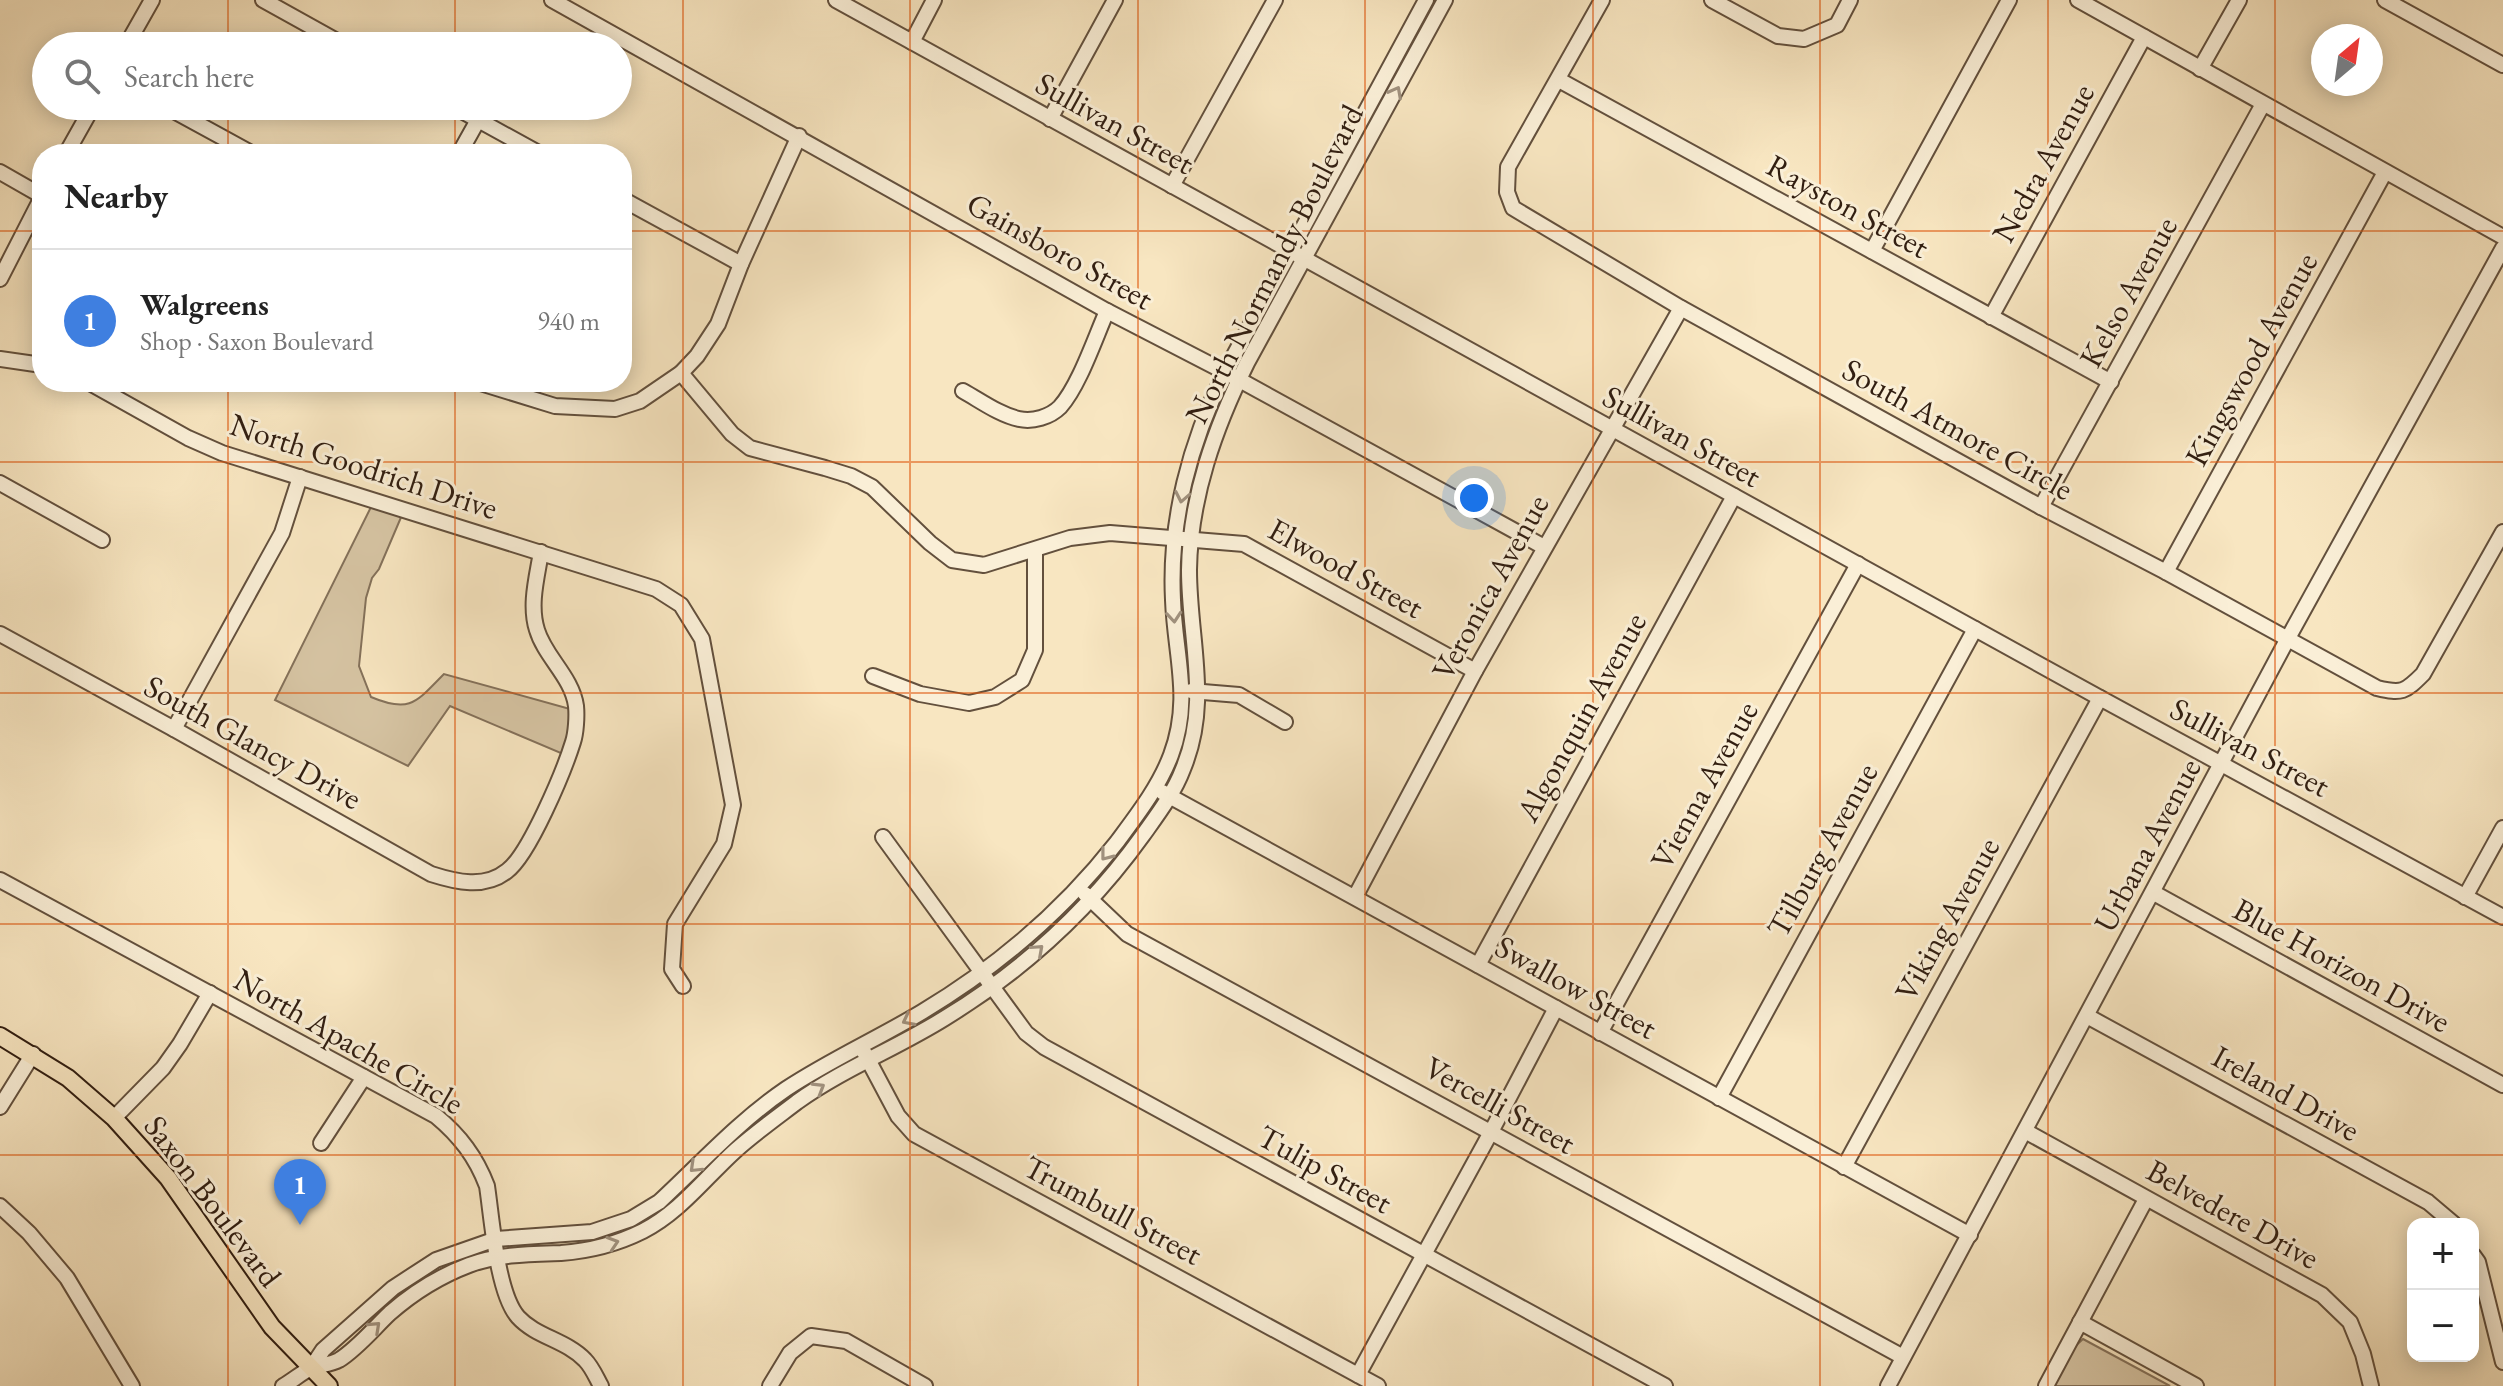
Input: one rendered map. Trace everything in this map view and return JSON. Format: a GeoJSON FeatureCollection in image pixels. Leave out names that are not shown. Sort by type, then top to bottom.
{"type":"FeatureCollection","features":[{"type":"Feature","properties":{"kind":"main road","name":"Saxon Boulevard"},"geometry":{"type":"LineString","coordinates":[[0,1036],[68,1078],[114,1118],[157,1164],[272,1327],[329,1386]]}},
{"type":"Feature","properties":{"kind":"street"},"geometry":{"type":"LineString","coordinates":[[134,32],[152,0]]}},
{"type":"Feature","properties":{"kind":"street"},"geometry":{"type":"LineString","coordinates":[[263,0],[321,32]]}},
{"type":"Feature","properties":{"kind":"street","name":"Gainsboro Street"},"geometry":{"type":"LineString","coordinates":[[552,0],[610,32]]}},
{"type":"Feature","properties":{"kind":"street","name":"Sullivan Street"},"geometry":{"type":"LineString","coordinates":[[836,0],[2503,917]]}},
{"type":"Feature","properties":{"kind":"street"},"geometry":{"type":"LineString","coordinates":[[912,42],[934,0]]}},
{"type":"Feature","properties":{"kind":"street"},"geometry":{"type":"LineString","coordinates":[[1050,119],[1115,0]]}},
{"type":"Feature","properties":{"kind":"street"},"geometry":{"type":"LineString","coordinates":[[1172,186],[1275,0]]}},
{"type":"Feature","properties":{"kind":"street","name":"North Normandy Boulevard"},"geometry":{"type":"LineString","coordinates":[[311,1368],[323,1350],[393,1288],[419,1270],[453,1253],[496,1239],[592,1232],[646,1211],[757,1110],[824,1065],[921,1013],[982,973],[1027,938],[1079,888],[1155,788],[1176,740],[1183,709],[1183,691],[1173,596],[1175,539],[1190,457],[1205,415],[1225,372],[1426,0]]}},
{"type":"Feature","properties":{"kind":"street","name":"North Normandy Boulevard"},"geometry":{"type":"LineString","coordinates":[[283,1386],[311,1368],[337,1361],[404,1301],[435,1280],[468,1265],[523,1253],[592,1249],[645,1230],[674,1211],[736,1150],[811,1092],[942,1020],[992,986],[1031,956],[1091,899],[1132,850],[1170,796],[1184,769],[1193,740],[1199,692],[1191,608],[1191,540],[1209,452],[1239,380],[1445,0]]}},
{"type":"Feature","properties":{"kind":"street"},"geometry":{"type":"LineString","coordinates":[[1559,80],[1602,0]]}},
{"type":"Feature","properties":{"kind":"street"},"geometry":{"type":"LineString","coordinates":[[1712,0],[1778,36],[1804,39],[1837,25],[1850,0]]}},
{"type":"Feature","properties":{"kind":"street"},"geometry":{"type":"LineString","coordinates":[[1872,251],[2009,0]]}},
{"type":"Feature","properties":{"kind":"street"},"geometry":{"type":"LineString","coordinates":[[2078,0],[2503,237]]}},
{"type":"Feature","properties":{"kind":"street"},"geometry":{"type":"LineString","coordinates":[[2200,69],[2239,0]]}},
{"type":"Feature","properties":{"kind":"street"},"geometry":{"type":"LineString","coordinates":[[2385,0],[2503,65]]}},
{"type":"Feature","properties":{"kind":"street","name":"Nedra Avenue"},"geometry":{"type":"LineString","coordinates":[[1991,317],[2144,37]]}},
{"type":"Feature","properties":{"kind":"street","name":"Gainsboro Street"},"geometry":{"type":"LineString","coordinates":[[632,44],[1107,311],[1544,547]]}},
{"type":"Feature","properties":{"kind":"street","name":"South Atmore Circle"},"geometry":{"type":"LineString","coordinates":[[1559,80],[1508,167],[1507,192],[1513,208],[1681,308],[2377,688],[2397,693],[2409,689],[2423,674],[2503,532]]}},
{"type":"Feature","properties":{"kind":"street","name":"Rayston Street"},"geometry":{"type":"LineString","coordinates":[[1559,80],[2111,382]]}},
{"type":"Feature","properties":{"kind":"street","name":"Kelso Avenue"},"geometry":{"type":"LineString","coordinates":[[2041,507],[2263,104]]}},
{"type":"Feature","properties":{"kind":"street"},"geometry":{"type":"LineString","coordinates":[[72,144],[85,120]]}},
{"type":"Feature","properties":{"kind":"street"},"geometry":{"type":"LineString","coordinates":[[191,120],[235,144]]}},
{"type":"Feature","properties":{"kind":"street"},"geometry":{"type":"LineString","coordinates":[[465,144],[478,120],[522,144]]}},
{"type":"Feature","properties":{"kind":"street"},"geometry":{"type":"LineString","coordinates":[[510,392],[555,406],[615,409],[640,401],[681,373],[697,356],[718,324],[741,264],[799,136]]}},
{"type":"Feature","properties":{"kind":"street"},"geometry":{"type":"LineString","coordinates":[[0,172],[32,190]]}},
{"type":"Feature","properties":{"kind":"street","name":"Kingswood Avenue"},"geometry":{"type":"LineString","coordinates":[[2166,572],[2385,172]]}},
{"type":"Feature","properties":{"kind":"street"},"geometry":{"type":"LineString","coordinates":[[632,204],[741,264]]}},
{"type":"Feature","properties":{"kind":"street"},"geometry":{"type":"LineString","coordinates":[[0,279],[32,216]]}},
{"type":"Feature","properties":{"kind":"street","name":"Urbana Avenue"},"geometry":{"type":"LineString","coordinates":[[1888,1386],[2287,640],[2503,248]]}},
{"type":"Feature","properties":{"kind":"street","name":"Veronica Avenue"},"geometry":{"type":"LineString","coordinates":[[1355,897],[1475,671],[1681,308]]}},
{"type":"Feature","properties":{"kind":"street"},"geometry":{"type":"LineString","coordinates":[[963,391],[1021,420],[1046,417],[1059,408],[1073,388],[1107,311]]}},
{"type":"Feature","properties":{"kind":"street"},"geometry":{"type":"LineString","coordinates":[[0,359],[32,364]]}},
{"type":"Feature","properties":{"kind":"street","name":"Elwood Street"},"geometry":{"type":"LineString","coordinates":[[681,373],[732,434],[750,448],[851,476],[872,487],[952,560],[984,565],[1070,538],[1110,533],[1244,544],[1475,671]]}},
{"type":"Feature","properties":{"kind":"street","name":"North Goodrich Drive"},"geometry":{"type":"LineString","coordinates":[[106,392],[188,438],[222,453],[656,589],[681,605],[702,639],[733,805],[724,844],[675,924],[672,969],[683,986]]}},
{"type":"Feature","properties":{"kind":"street"},"geometry":{"type":"LineString","coordinates":[[174,729],[282,533],[300,477]]}},
{"type":"Feature","properties":{"kind":"street"},"geometry":{"type":"LineString","coordinates":[[0,483],[102,540]]}},
{"type":"Feature","properties":{"kind":"street","name":"Algonquin Avenue"},"geometry":{"type":"LineString","coordinates":[[1478,965],[1734,496]]}},
{"type":"Feature","properties":{"kind":"street"},"geometry":{"type":"LineString","coordinates":[[873,676],[920,694],[969,703],[995,697],[1022,680],[1035,650],[1035,551]]}},
{"type":"Feature","properties":{"kind":"street","name":"South Glancy Drive"},"geometry":{"type":"LineString","coordinates":[[0,634],[431,874],[456,882],[483,882],[506,873],[523,856],[574,740],[576,705],[567,682],[537,632],[533,609],[541,552]]}},
{"type":"Feature","properties":{"kind":"street","name":"Vienna Avenue"},"geometry":{"type":"LineString","coordinates":[[1600,1033],[1858,564]]}},
{"type":"Feature","properties":{"kind":"street","name":"Tilburg Avenue"},"geometry":{"type":"LineString","coordinates":[[1719,1098],[1975,629]]}},
{"type":"Feature","properties":{"kind":"street"},"geometry":{"type":"LineString","coordinates":[[1183,691],[1239,695],[1285,722]]}},
{"type":"Feature","properties":{"kind":"street","name":"Viking Avenue"},"geometry":{"type":"LineString","coordinates":[[1844,1167],[2100,698]]}},
{"type":"Feature","properties":{"kind":"street","name":"Swallow Street"},"geometry":{"type":"LineString","coordinates":[[1155,788],[1970,1235]]}},
{"type":"Feature","properties":{"kind":"street"},"geometry":{"type":"LineString","coordinates":[[2465,897],[2503,828]]}},
{"type":"Feature","properties":{"kind":"street","name":"Tulip Street"},"geometry":{"type":"LineString","coordinates":[[883,837],[1026,1033],[1044,1047],[1665,1386]]}},
{"type":"Feature","properties":{"kind":"street","name":"North Apache Circle"},"geometry":{"type":"LineString","coordinates":[[0,880],[436,1116],[452,1129],[467,1146],[487,1186],[505,1297],[517,1316],[534,1331],[574,1350],[586,1361],[601,1386]]}},
{"type":"Feature","properties":{"kind":"street","name":"Vercelli Street"},"geometry":{"type":"LineString","coordinates":[[1079,888],[1127,934],[1903,1357]]}},
{"type":"Feature","properties":{"kind":"street","name":"Blue Horizon Drive"},"geometry":{"type":"LineString","coordinates":[[2154,893],[2503,1085]]}},
{"type":"Feature","properties":{"kind":"street"},"geometry":{"type":"LineString","coordinates":[[114,1118],[163,1068],[210,993]]}},
{"type":"Feature","properties":{"kind":"street"},"geometry":{"type":"LineString","coordinates":[[1358,1375],[1556,1008]]}},
{"type":"Feature","properties":{"kind":"street","name":"Ireland Drive"},"geometry":{"type":"LineString","coordinates":[[2087,1016],[2428,1202],[2447,1218]]}},
{"type":"Feature","properties":{"kind":"street","name":"Trumbull Street"},"geometry":{"type":"LineString","coordinates":[[860,1045],[898,1116],[914,1134],[1378,1386]]}},
{"type":"Feature","properties":{"kind":"street"},"geometry":{"type":"LineString","coordinates":[[0,1107],[33,1054]]}},
{"type":"Feature","properties":{"kind":"street"},"geometry":{"type":"LineString","coordinates":[[321,1143],[364,1077]]}},
{"type":"Feature","properties":{"kind":"street","name":"Belvedere Drive"},"geometry":{"type":"LineString","coordinates":[[2025,1131],[2322,1295],[2350,1322],[2371,1386]]}},
{"type":"Feature","properties":{"kind":"street"},"geometry":{"type":"LineString","coordinates":[[2046,1386],[2146,1199]]}},
{"type":"Feature","properties":{"kind":"street"},"geometry":{"type":"LineString","coordinates":[[0,1206],[29,1233],[67,1278],[132,1386]]}},
{"type":"Feature","properties":{"kind":"street"},"geometry":{"type":"LineString","coordinates":[[2479,1266],[2503,1362]]}},
{"type":"Feature","properties":{"kind":"street"},"geometry":{"type":"LineString","coordinates":[[2080,1322],[2196,1386]]}},
{"type":"Feature","properties":{"kind":"street"},"geometry":{"type":"LineString","coordinates":[[770,1386],[790,1353],[811,1336],[846,1341],[925,1386]]}},
{"type":"Feature","properties":{"kind":"shaded area"},"geometry":{"type":"Polygon","coordinates":[[[372,505],[402,515],[379,569],[372,578],[366,598],[359,666],[371,697],[395,704],[412,702],[444,674],[570,709],[569,739],[563,754],[450,706],[408,766],[275,700],[372,505]]]}},
{"type":"Feature","properties":{"kind":"shaded area"},"geometry":{"type":"Polygon","coordinates":[[[2083,1339],[2170,1386],[2050,1386],[2070,1351],[2083,1339]]]}},
{"type":"Feature","properties":{"kind":"place","name":"Walgreens"},"geometry":{"type":"Point","coordinates":[300,1225]}}]}
